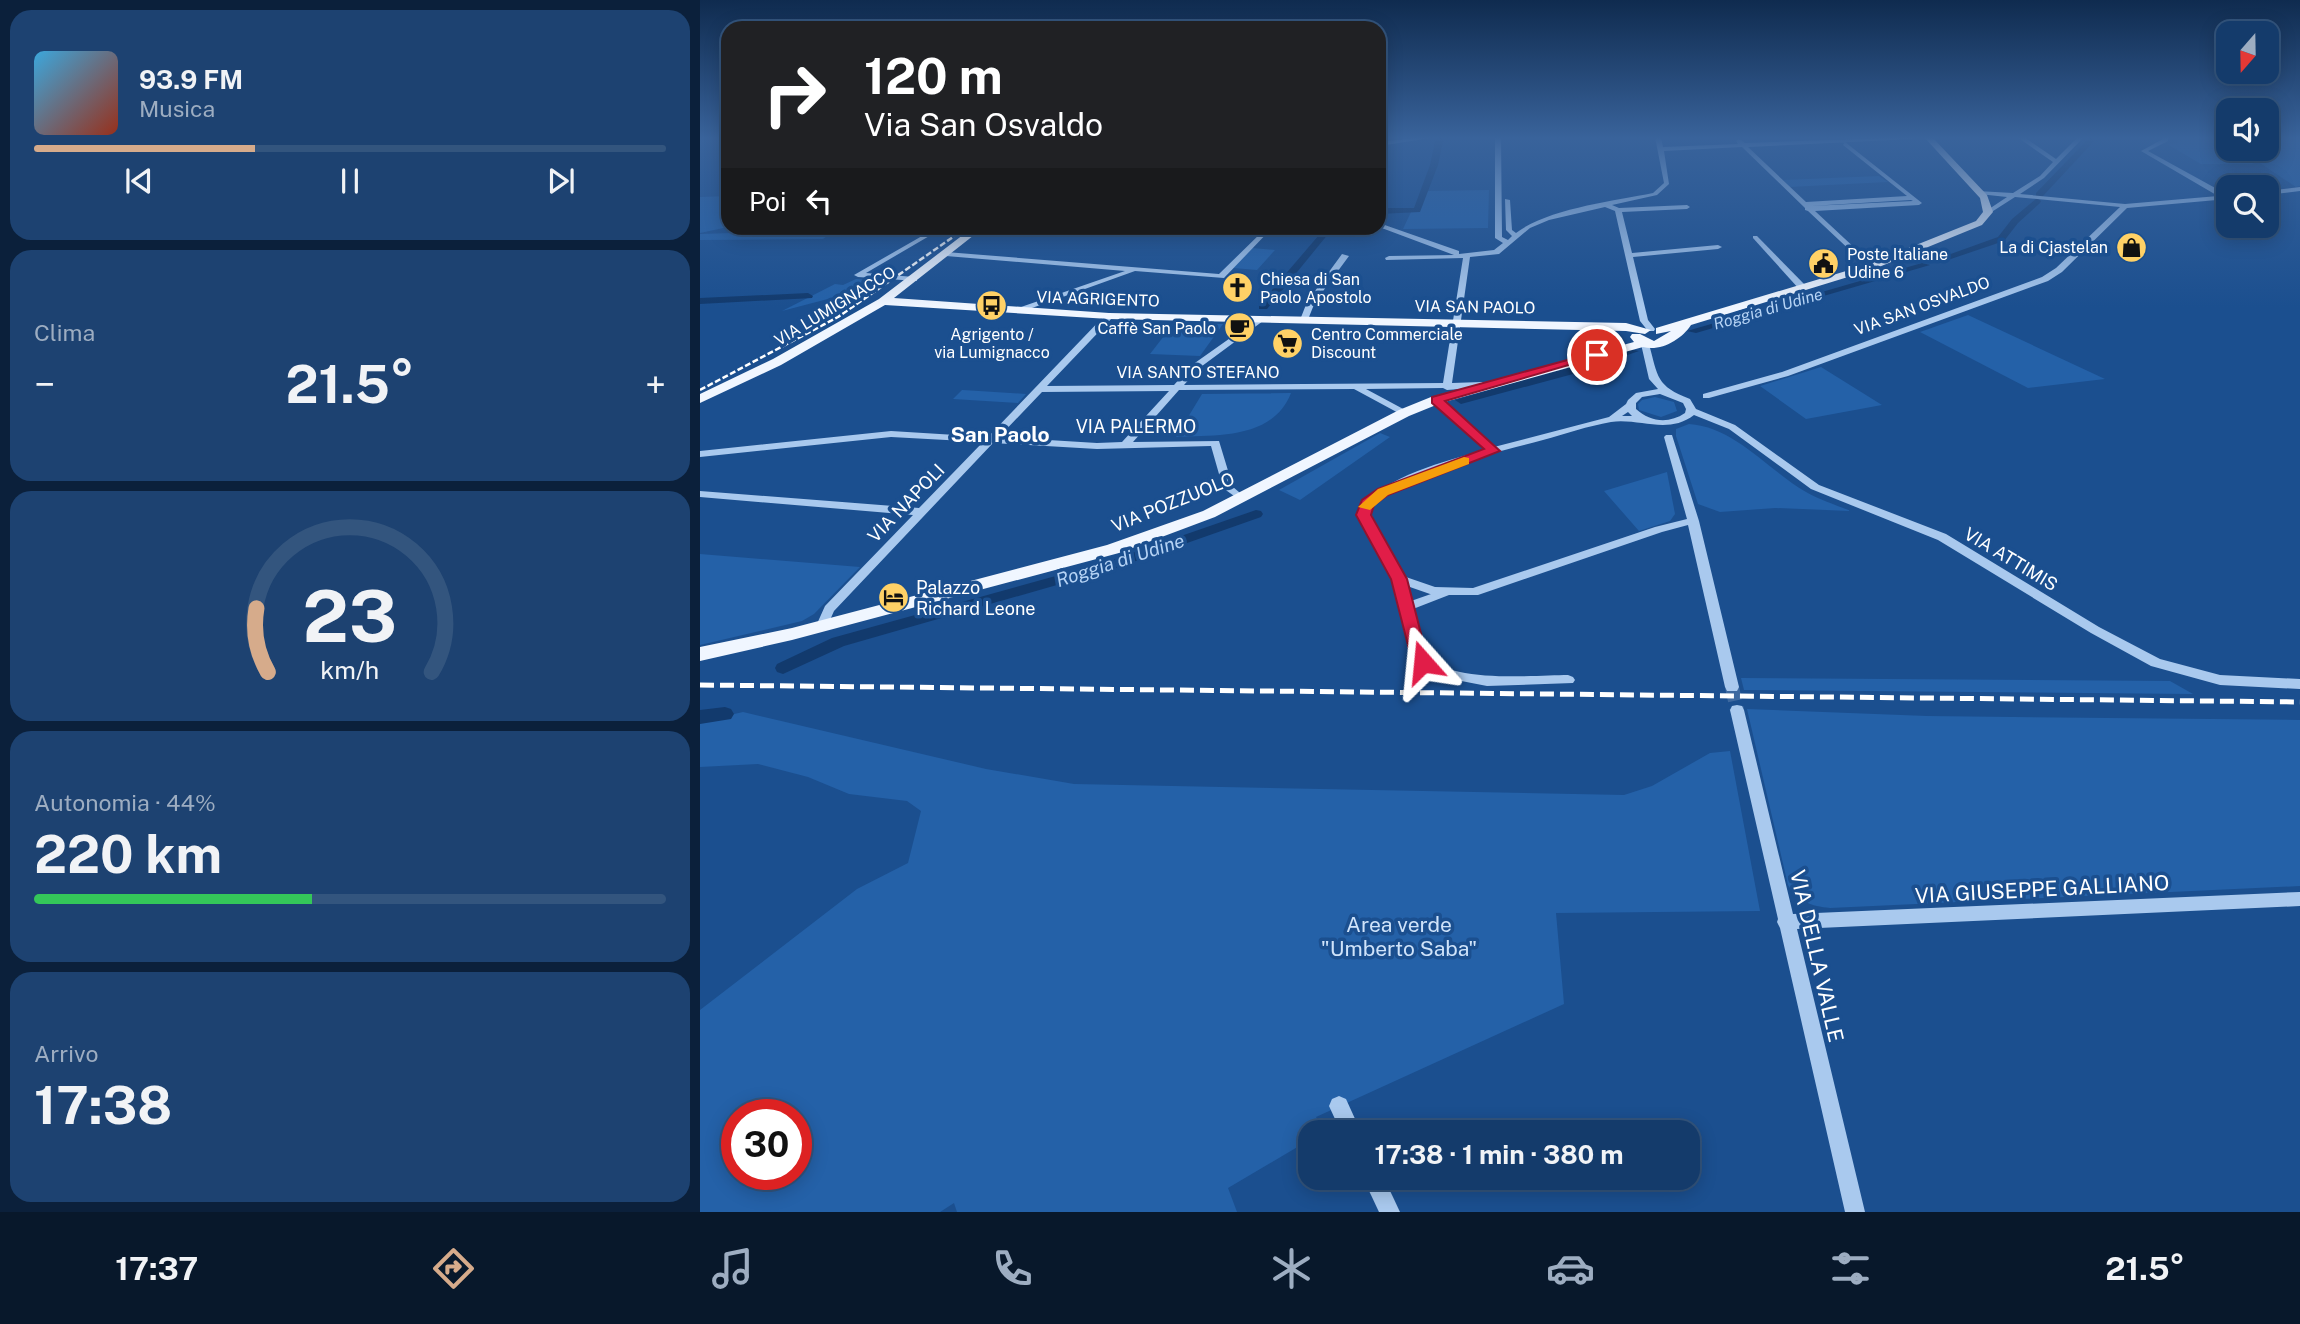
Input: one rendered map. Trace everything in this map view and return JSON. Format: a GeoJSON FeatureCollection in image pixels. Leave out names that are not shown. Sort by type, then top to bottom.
{"type":"FeatureCollection","features":[{"type":"Feature","properties":{"kind":"main road"},"geometry":{"type":"LineString","coordinates":[[1981,194],[1987,203],[1988,212]]}},
{"type":"Feature","properties":{"kind":"main road","name":"VIA POZZUOLO"},"geometry":{"type":"LineString","coordinates":[[700,654],[822,626],[1113,549],[1174,529],[1241,498],[1404,413],[1436,400],[1652,337],[1870,267],[1958,234],[1979,223],[1988,212]]}},
{"type":"Feature","properties":{"kind":"main road","name":"VIA LUMIGNACCO"},"geometry":{"type":"LineString","coordinates":[[700,399],[777,362],[883,301],[969,235]]}},
{"type":"Feature","properties":{"kind":"main road","name":"VIA AGRIGENTO"},"geometry":{"type":"LineString","coordinates":[[883,301],[1018,311],[1178,318]]}},
{"type":"Feature","properties":{"kind":"main road","name":"VIA SAN PAOLO"},"geometry":{"type":"LineString","coordinates":[[1178,318],[1458,323],[1652,337]]}},
{"type":"Feature","properties":{"kind":"street"},"geometry":{"type":"LineString","coordinates":[[1499,194],[1499,238],[1509,243]]}},
{"type":"Feature","properties":{"kind":"street"},"geometry":{"type":"LineString","coordinates":[[1507,194],[1509,230],[1516,237]]}},
{"type":"Feature","properties":{"kind":"street"},"geometry":{"type":"LineString","coordinates":[[1389,258],[1496,252],[1528,228],[1561,213],[1591,206],[1608,206],[1652,194]]}},
{"type":"Feature","properties":{"kind":"street"},"geometry":{"type":"LineString","coordinates":[[1791,194],[1870,267]]}},
{"type":"Feature","properties":{"kind":"street"},"geometry":{"type":"LineString","coordinates":[[1805,207],[1919,203],[1907,194]]}},
{"type":"Feature","properties":{"kind":"street"},"geometry":{"type":"LineString","coordinates":[[2002,194],[2125,206],[2216,198]]}},
{"type":"Feature","properties":{"kind":"street","name":"VIA POZZUOLO"},"geometry":{"type":"LineString","coordinates":[[1988,212],[2015,195]]}},
{"type":"Feature","properties":{"kind":"street"},"geometry":{"type":"LineString","coordinates":[[1608,206],[1618,210],[1687,207]]}},
{"type":"Feature","properties":{"kind":"street","name":"VIA SAN OSVALDO"},"geometry":{"type":"LineString","coordinates":[[1678,396],[1706,396],[1785,374],[2045,279],[2059,270],[2125,206]]}},
{"type":"Feature","properties":{"kind":"street"},"geometry":{"type":"LineString","coordinates":[[1618,210],[1652,337],[1654,379],[1645,393]]}},
{"type":"Feature","properties":{"kind":"street"},"geometry":{"type":"LineString","coordinates":[[1508,223],[1528,228]]}},
{"type":"Feature","properties":{"kind":"street"},"geometry":{"type":"LineString","coordinates":[[1386,227],[1467,255]]}},
{"type":"Feature","properties":{"kind":"street"},"geometry":{"type":"LineString","coordinates":[[914,279],[859,275],[928,235]]}},
{"type":"Feature","properties":{"kind":"street"},"geometry":{"type":"LineString","coordinates":[[946,254],[1221,276],[1262,235]]}},
{"type":"Feature","properties":{"kind":"street"},"geometry":{"type":"LineString","coordinates":[[1755,237],[1803,288]]}},
{"type":"Feature","properties":{"kind":"street"},"geometry":{"type":"LineString","coordinates":[[1630,255],[1718,247]]}},
{"type":"Feature","properties":{"kind":"street"},"geometry":{"type":"LineString","coordinates":[[1447,387],[1467,255]]}},
{"type":"Feature","properties":{"kind":"street"},"geometry":{"type":"LineString","coordinates":[[1304,320],[1311,302],[1345,256]]}},
{"type":"Feature","properties":{"kind":"street","name":"VIA AGRIGENTO"},"geometry":{"type":"LineString","coordinates":[[1018,311],[1134,269]]}},
{"type":"Feature","properties":{"kind":"street","name":"VIA NAPOLI"},"geometry":{"type":"LineString","coordinates":[[822,626],[828,609],[1109,316]]}},
{"type":"Feature","properties":{"kind":"street"},"geometry":{"type":"LineString","coordinates":[[1125,445],[1195,367],[1260,319]]}},
{"type":"Feature","properties":{"kind":"street"},"geometry":{"type":"LineString","coordinates":[[1654,379],[1666,392]]}},
{"type":"Feature","properties":{"kind":"street","name":"VIA SANTO STEFANO"},"geometry":{"type":"LineString","coordinates":[[1039,389],[1482,385]]}},
{"type":"Feature","properties":{"kind":"street","name":"VIA SANTO STEFANO"},"geometry":{"type":"LineString","coordinates":[[1356,388],[1404,413]]}},
{"type":"Feature","properties":{"kind":"street"},"geometry":{"type":"LineString","coordinates":[[1612,419],[1630,406],[1634,398],[1645,393],[1666,392],[1678,396],[1689,411]]}},
{"type":"Feature","properties":{"kind":"street","name":"VIA SAN OSVALDO"},"geometry":{"type":"LineString","coordinates":[[1676,422],[1706,396]]}},
{"type":"Feature","properties":{"kind":"street"},"geometry":{"type":"LineString","coordinates":[[1436,400],[1493,451]]}},
{"type":"Feature","properties":{"kind":"street"},"geometry":{"type":"LineString","coordinates":[[1630,406],[1669,437],[1693,521],[1732,687]]}},
{"type":"Feature","properties":{"kind":"street","name":"VIA ATTIMIS"},"geometry":{"type":"LineString","coordinates":[[1689,411],[1740,432],[1783,467],[1815,487],[1942,537],[2095,630],[2156,663],[2220,680],[2300,684]]}},
{"type":"Feature","properties":{"kind":"street"},"geometry":{"type":"LineString","coordinates":[[1568,680],[1472,679],[1433,669],[1418,653],[1399,579],[1364,515],[1367,503],[1383,492],[1493,451],[1612,419],[1676,422],[1669,437]]}},
{"type":"Feature","properties":{"kind":"street","name":"VIA PALERMO"},"geometry":{"type":"LineString","coordinates":[[700,454],[883,434],[1125,445],[1215,443],[1228,488],[1241,498]]}},
{"type":"Feature","properties":{"kind":"street"},"geometry":{"type":"LineString","coordinates":[[700,494],[921,512]]}},
{"type":"Feature","properties":{"kind":"street"},"geometry":{"type":"LineString","coordinates":[[1408,606],[1447,593],[1484,590],[1659,529],[1693,521]]}},
{"type":"Feature","properties":{"kind":"street"},"geometry":{"type":"LineString","coordinates":[[1399,579],[1447,593]]}},
{"type":"Feature","properties":{"kind":"street","name":"VIA DELLA VALLE"},"geometry":{"type":"LineString","coordinates":[[1737,710],[1856,1212]]}},
{"type":"Feature","properties":{"kind":"street","name":"VIA GIUSEPPE GALLIANO"},"geometry":{"type":"LineString","coordinates":[[1786,922],[2300,899]]}},
{"type":"Feature","properties":{"kind":"street"},"geometry":{"type":"LineString","coordinates":[[1339,1105],[1346,1120]]}},
{"type":"Feature","properties":{"kind":"street"},"geometry":{"type":"LineString","coordinates":[[1379,1190],[1390,1212]]}},
{"type":"Feature","properties":{"kind":"green space"},"geometry":{"type":"Polygon","coordinates":[[[1426,194],[1489,194],[1488,228],[1403,229],[1411,212],[1418,211],[1426,194]]]}},
{"type":"Feature","properties":{"kind":"green space"},"geometry":{"type":"Polygon","coordinates":[[[721,196],[721,228],[700,233],[700,197],[721,196]]]}},
{"type":"Feature","properties":{"kind":"green space"},"geometry":{"type":"Polygon","coordinates":[[[700,234],[828,235],[823,239],[700,240],[700,234]]]}},
{"type":"Feature","properties":{"kind":"green space"},"geometry":{"type":"Polygon","coordinates":[[[1252,248],[1275,250],[1257,270],[1233,268],[1252,248]]]}},
{"type":"Feature","properties":{"kind":"green space"},"geometry":{"type":"Polygon","coordinates":[[[856,279],[880,280],[843,295],[782,311],[835,284],[843,285],[856,279]]]}},
{"type":"Feature","properties":{"kind":"green space"},"geometry":{"type":"Polygon","coordinates":[[[1968,315],[2105,379],[2028,388],[1920,332],[1968,315]]]}},
{"type":"Feature","properties":{"kind":"green space"},"geometry":{"type":"Polygon","coordinates":[[[1174,323],[1223,324],[1200,356],[1150,354],[1174,323]]]}},
{"type":"Feature","properties":{"kind":"green space"},"geometry":{"type":"Polygon","coordinates":[[[1821,367],[1882,405],[1806,419],[1760,386],[1821,367]]]}},
{"type":"Feature","properties":{"kind":"green space"},"geometry":{"type":"Polygon","coordinates":[[[962,390],[1026,394],[1018,403],[953,399],[962,390]]]}},
{"type":"Feature","properties":{"kind":"green space"},"geometry":{"type":"Polygon","coordinates":[[[1291,393],[1283,408],[1258,427],[1226,434],[1176,437],[1202,394],[1291,393]]]}},
{"type":"Feature","properties":{"kind":"green space"},"geometry":{"type":"Polygon","coordinates":[[[1655,397],[1674,402],[1677,411],[1661,417],[1639,410],[1638,404],[1642,400],[1655,397]]]}},
{"type":"Feature","properties":{"kind":"green space"},"geometry":{"type":"Polygon","coordinates":[[[1689,424],[1706,427],[1736,441],[1806,492],[1851,511],[1775,508],[1720,512],[1698,504],[1676,436],[1676,429],[1689,424]]]}},
{"type":"Feature","properties":{"kind":"green space"},"geometry":{"type":"Polygon","coordinates":[[[1380,433],[1390,437],[1300,500],[1279,490],[1380,433]]]}},
{"type":"Feature","properties":{"kind":"green space"},"geometry":{"type":"Polygon","coordinates":[[[1667,472],[1675,514],[1670,521],[1639,531],[1604,491],[1667,472]]]}},
{"type":"Feature","properties":{"kind":"green space"},"geometry":{"type":"Polygon","coordinates":[[[700,554],[860,567],[814,614],[802,621],[700,645],[700,554]]]}},
{"type":"Feature","properties":{"kind":"green space"},"geometry":{"type":"Polygon","coordinates":[[[1741,678],[2170,681],[2193,694],[1744,690],[1741,678]]]}},
{"type":"Feature","properties":{"kind":"green space"},"geometry":{"type":"Polygon","coordinates":[[[1747,709],[1927,716],[2300,720],[2300,886],[1830,908],[1811,904],[1796,895],[1788,885],[1747,709]]]}},
{"type":"Feature","properties":{"kind":"green space","name":"Area verde \"Umberto Saba\""},"geometry":{"type":"Polygon","coordinates":[[[743,712],[986,769],[1074,784],[1624,795],[1652,786],[1710,753],[1730,751],[1760,911],[1556,913],[1564,1004],[1316,1117],[1317,1120],[1298,1120],[1298,1147],[1228,1188],[1237,1212],[957,1212],[954,1203],[940,1212],[700,1212],[700,1010],[857,889],[908,863],[921,811],[907,801],[849,794],[808,777],[758,764],[700,767],[700,718],[717,718],[743,712]]]}},
{"type":"Feature","properties":{"kind":"waterway"},"geometry":{"type":"LineString","coordinates":[[1386,211],[1417,210],[1423,194]]}},
{"type":"Feature","properties":{"kind":"waterway","name":"Roggia di Udine"},"geometry":{"type":"LineString","coordinates":[[1939,260],[2001,239],[2015,221],[2037,201]]}},
{"type":"Feature","properties":{"kind":"waterway"},"geometry":{"type":"LineString","coordinates":[[1263,307],[1323,235]]}},
{"type":"Feature","properties":{"kind":"waterway","name":"Roggia di Udine"},"geometry":{"type":"LineString","coordinates":[[1692,331],[1925,265]]}},
{"type":"Feature","properties":{"kind":"waterway"},"geometry":{"type":"LineString","coordinates":[[700,301],[808,296]]}},
{"type":"Feature","properties":{"kind":"waterway"},"geometry":{"type":"LineString","coordinates":[[843,298],[852,299]]}},
{"type":"Feature","properties":{"kind":"waterway","name":"Roggia di Udine"},"geometry":{"type":"LineString","coordinates":[[1461,400],[1569,372],[1633,351]]}},
{"type":"Feature","properties":{"kind":"waterway","name":"Roggia di Udine"},"geometry":{"type":"LineString","coordinates":[[783,668],[838,642],[1111,565],[1256,514]]}},
{"type":"Feature","properties":{"kind":"waterway","name":"Roggia di Udine"},"geometry":{"type":"LineString","coordinates":[[700,717],[725,714]]}},
{"type":"Feature","properties":{"kind":"tunnel"},"geometry":{"type":"LineString","coordinates":[[1732,687],[1737,710]]}},
{"type":"Feature","properties":{"kind":"railway"},"geometry":{"type":"LineString","coordinates":[[700,390],[838,317],[956,235]]}},
{"type":"Feature","properties":{"kind":"railway"},"geometry":{"type":"LineString","coordinates":[[700,685],[2300,702]]}},
{"type":"Feature","properties":{"kind":"slow traffic"},"geometry":{"type":"LineString","coordinates":[[1365,507],[1383,492],[1464,461]]}},
{"type":"Feature","properties":{"kind":"place","name":"La di Cjastelan"},"geometry":{"type":"Point","coordinates":[2131,247]}},
{"type":"Feature","properties":{"kind":"place","name":"Poste Italiane Udine 6"},"geometry":{"type":"Point","coordinates":[1824,263]}},
{"type":"Feature","properties":{"kind":"place","name":"Chiesa di San Paolo Apostolo"},"geometry":{"type":"Point","coordinates":[1237,288]}},
{"type":"Feature","properties":{"kind":"place","name":"Agrigento / via Lumignacco"},"geometry":{"type":"Point","coordinates":[992,305]}},
{"type":"Feature","properties":{"kind":"place","name":"Caffè San Paolo"},"geometry":{"type":"Point","coordinates":[1239,328]}},
{"type":"Feature","properties":{"kind":"place","name":"Centro Commerciale Discount"},"geometry":{"type":"Point","coordinates":[1288,343]}},
{"type":"Feature","properties":{"kind":"place","name":"Palazzo Richard Leone"},"geometry":{"type":"Point","coordinates":[893,597]}},
{"type":"Feature","properties":{"kind":"district","name":"San Paolo"},"geometry":{"type":"Point","coordinates":[1000,434]}},
{"type":"Feature","properties":{"kind":"route"},"geometry":{"type":"LineString","coordinates":[[1423,662],[1418,653],[1399,579],[1364,515],[1367,503],[1383,492],[1493,451],[1436,400],[1597,355]]}}]}
